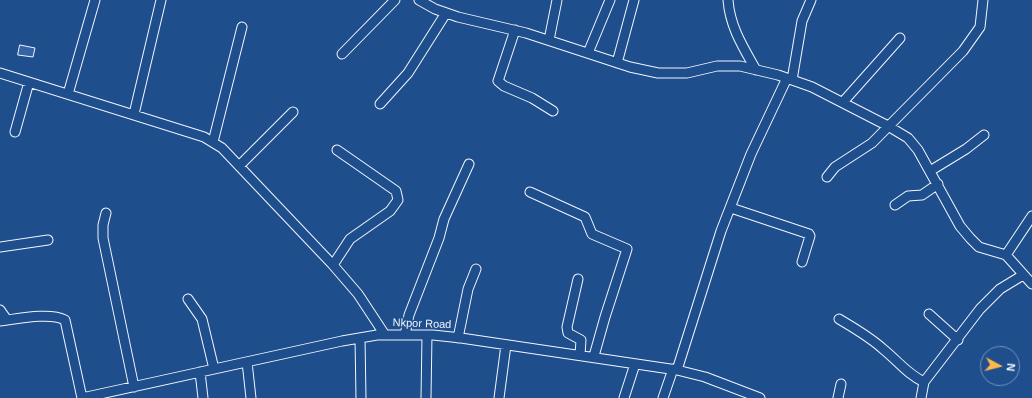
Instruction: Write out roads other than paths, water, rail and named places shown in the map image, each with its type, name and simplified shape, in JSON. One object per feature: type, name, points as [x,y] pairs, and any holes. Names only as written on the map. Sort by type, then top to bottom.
[{"type":"street","points":[[68,94],[95,0]]},
{"type":"street","points":[[134,114],[161,0]]},
{"type":"street","points":[[342,54],[395,0]]},
{"type":"street","points":[[419,0],[458,17],[515,30],[617,63],[658,73],[687,73],[717,66],[740,66],[790,79],[812,87],[843,102],[908,138],[918,150],[960,226],[970,238],[979,247],[1006,255],[1032,284]]},
{"type":"street","points":[[549,40],[557,0]]},
{"type":"street","points":[[588,54],[610,0]]},
{"type":"street","points":[[617,63],[634,0]]},
{"type":"street","points":[[728,0],[730,20],[739,41],[756,70]]},
{"type":"street","points":[[663,398],[675,370],[721,231],[751,154],[790,79],[802,21],[811,0]]},
{"type":"street","points":[[827,177],[835,167],[872,143],[963,51],[980,27],[983,0]]},
{"type":"street","points":[[380,104],[412,67],[446,13]]},
{"type":"street","points":[[213,142],[242,28]]},
{"type":"street","points":[[515,30],[498,81],[504,86],[532,98],[553,111]]},
{"type":"street","points":[[843,102],[900,38]]},
{"type":"street","points":[[0,73],[204,137],[222,148],[334,264],[358,294],[384,335]]},
{"type":"street","points":[[15,132],[30,82]]},
{"type":"street","points":[[239,166],[293,112]]},
{"type":"street","points":[[930,171],[966,149],[984,135]]},
{"type":"street","points":[[334,264],[350,239],[390,211],[398,200],[396,191],[337,150]]},
{"type":"street","points":[[405,335],[409,315],[440,238],[444,219],[469,164]]},
{"type":"street","points":[[895,205],[908,196],[922,195],[938,184]]},
{"type":"street","points":[[530,192],[585,217],[592,234],[627,249],[594,356]]},
{"type":"street","points":[[731,208],[809,234],[810,236],[802,262]]},
{"type":"street","points":[[106,213],[103,225],[103,238],[134,387]]},
{"type":"street","points":[[1006,255],[1032,216]]},
{"type":"street","points":[[0,247],[48,240]]},
{"type":"street","points":[[458,338],[468,289],[476,269]]},
{"type":"street","points":[[921,398],[924,382],[942,357],[958,340],[980,309],[1000,289],[1023,275]]},
{"type":"street","points":[[578,279],[567,327],[568,333],[581,340],[580,355]]},
{"type":"street","points":[[188,299],[202,318],[214,369]]},
{"type":"street","points":[[0,310],[3,320],[50,316],[59,317],[65,320],[82,398]]},
{"type":"street","points":[[929,314],[958,340]]},
{"type":"street","points":[[839,319],[884,349],[912,376],[924,382]]},
{"type":"street","name":"Nkpor Road","points":[[82,398],[105,396],[134,387],[360,338],[384,335],[428,335],[594,356],[675,370],[718,381],[760,398]]},
{"type":"street","points":[[426,398],[428,335]]},
{"type":"street","points":[[360,338],[361,398]]},
{"type":"street","points":[[499,398],[506,346]]},
{"type":"street","points":[[247,362],[251,398]]},
{"type":"street","points":[[624,398],[635,364]]},
{"type":"street","points":[[200,372],[203,398]]},
{"type":"street","points":[[838,398],[841,384]]}]
